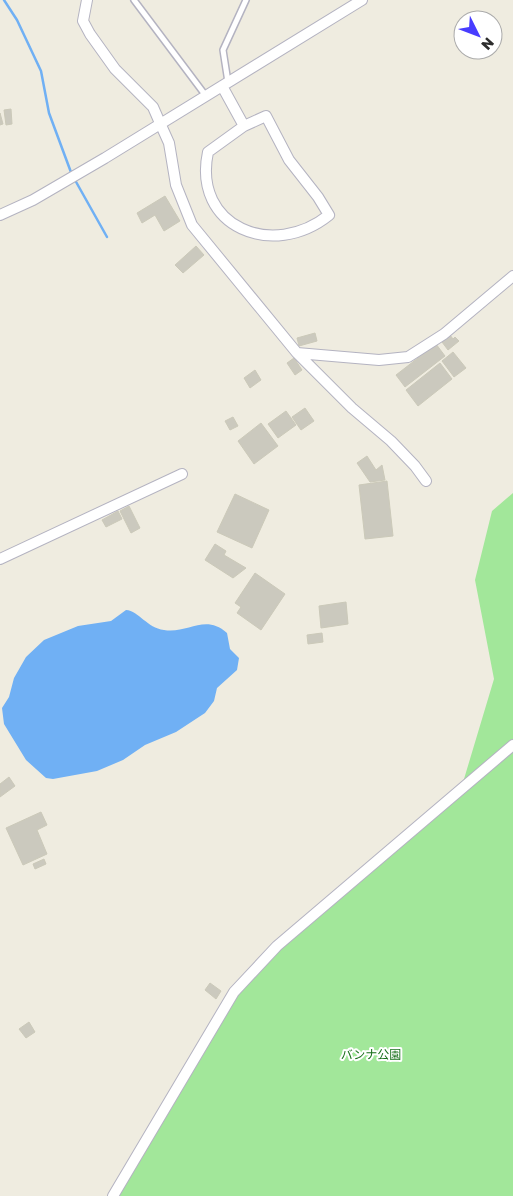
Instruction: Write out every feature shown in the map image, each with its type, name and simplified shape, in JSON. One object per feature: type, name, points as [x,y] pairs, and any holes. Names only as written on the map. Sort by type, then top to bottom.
[{"type":"street","points":[[87,0],[83,20],[90,34],[115,69],[153,107],[169,143],[176,185],[192,225],[297,353],[352,408],[391,441],[415,466],[426,481]]},
{"type":"street","points":[[0,215],[33,200],[362,0]]},
{"type":"street","points":[[225,84],[244,126]]},
{"type":"street","points":[[266,116],[289,160],[318,197],[329,215],[314,227],[296,234],[263,237],[239,229],[221,211],[207,192],[205,166],[208,152],[244,126],[266,116]]},
{"type":"street","points":[[297,353],[379,360],[408,357],[444,334],[513,276]]},
{"type":"street","points":[[0,559],[182,474]]},
{"type":"street","points":[[113,1196],[234,992],[277,946],[513,745]]},
{"type":"lane","points":[[134,0],[206,96]]},
{"type":"lane","points":[[225,84],[223,50],[246,0]]},
{"type":"green space","name":"バンナ公園","points":[[513,493],[513,1196],[113,1196],[234,992],[277,946],[461,789],[494,679],[475,580],[492,511]]},
{"type":"water","points":[[126,610],[135,613],[158,629],[173,630],[204,624],[219,627],[227,633],[230,649],[239,658],[237,670],[217,688],[214,701],[205,713],[176,732],[145,745],[123,760],[97,771],[53,779],[46,778],[26,760],[4,724],[2,708],[9,697],[14,678],[26,657],[44,640],[78,626],[111,621]]},
{"type":"building","points":[[11,109],[12,124],[6,125],[4,110]]},
{"type":"building","points":[[0,113],[3,124],[0,125]]},
{"type":"building","points":[[165,196],[180,221],[164,231],[155,215],[142,223],[137,213]]},
{"type":"building","points":[[196,246],[204,255],[183,273],[175,265]]},
{"type":"building","points":[[315,333],[317,341],[299,346],[297,338]]},
{"type":"building","points":[[450,335],[453,339],[455,337],[459,341],[448,350],[442,342]]},
{"type":"building","points":[[436,344],[445,356],[405,387],[396,375]]},
{"type":"building","points":[[453,352],[466,368],[454,377],[442,361]]},
{"type":"building","points":[[294,358],[302,370],[295,375],[287,363]]},
{"type":"building","points":[[440,363],[452,379],[418,406],[406,390]]},
{"type":"building","points":[[255,370],[261,380],[250,388],[244,378]]},
{"type":"building","points":[[305,408],[314,421],[301,430],[292,417]]},
{"type":"building","points":[[286,411],[296,425],[278,438],[268,424]]},
{"type":"building","points":[[233,417],[238,426],[230,430],[225,421]]},
{"type":"building","points":[[261,423],[278,446],[254,464],[238,441]]},
{"type":"building","points":[[367,456],[376,470],[382,465],[385,480],[370,482],[357,463]]},
{"type":"building","points":[[387,481],[393,536],[365,539],[359,485]]},
{"type":"building","points":[[235,494],[269,510],[252,548],[217,532]]},
{"type":"building","points":[[129,506],[140,528],[131,533],[120,511]]},
{"type":"building","points":[[118,511],[122,519],[106,527],[102,520]]},
{"type":"building","points":[[215,544],[226,551],[224,555],[246,568],[233,578],[205,560]]},
{"type":"building","points":[[255,573],[285,594],[261,630],[237,613],[241,607],[235,603]]},
{"type":"building","points":[[346,602],[348,624],[321,628],[319,606]]},
{"type":"building","points":[[322,633],[323,642],[308,644],[307,635]]},
{"type":"building","points":[[9,777],[15,786],[0,797],[0,784]]},
{"type":"building","points":[[41,812],[47,825],[37,830],[47,854],[23,865],[6,828]]},
{"type":"building","points":[[44,859],[46,864],[35,869],[33,864]]},
{"type":"building","points":[[210,983],[221,991],[216,999],[205,990]]},
{"type":"building","points":[[29,1022],[35,1032],[26,1038],[19,1029]]},
{"type":"waterway","points":[[4,0],[17,20],[41,71],[49,113],[72,175]]},
{"type":"waterway","points":[[75,180],[107,237]]}]
